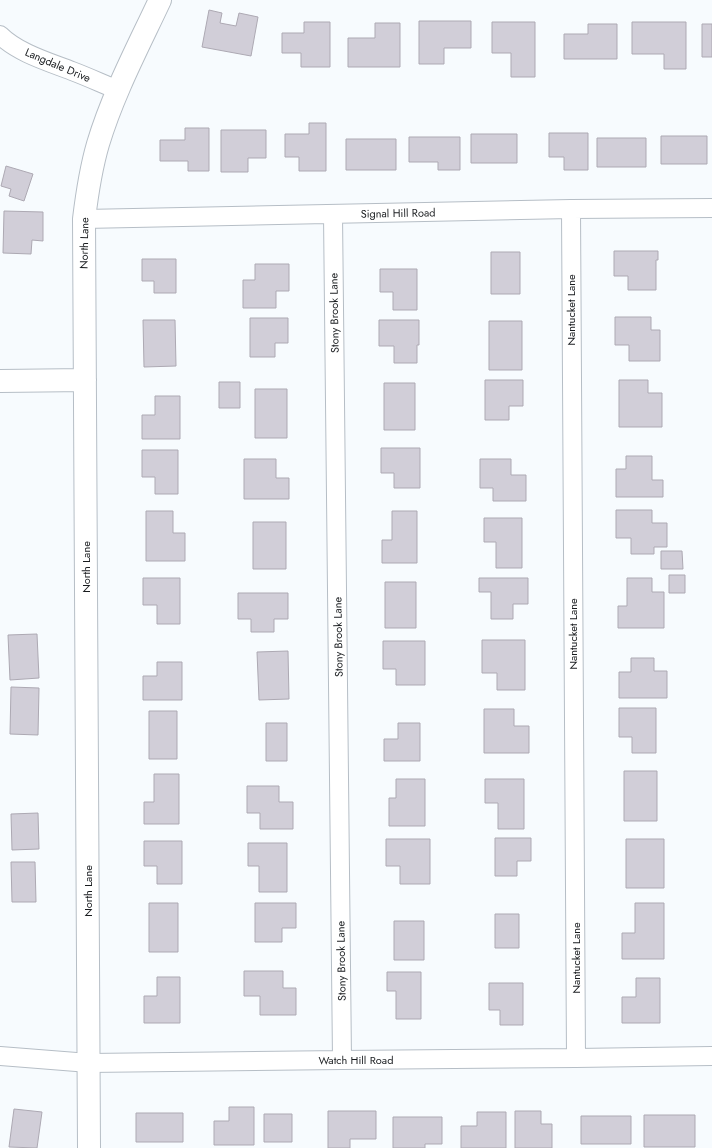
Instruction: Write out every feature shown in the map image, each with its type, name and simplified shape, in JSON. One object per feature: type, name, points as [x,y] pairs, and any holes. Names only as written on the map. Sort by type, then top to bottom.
[{"type":"street","name":"North Lane","points":[[89,1148],[84,219],[89,181],[98,144],[108,115],[160,0]]},
{"type":"street","name":"Langdale Drive","points":[[0,35],[29,54],[118,90]]},
{"type":"street","name":"Signal Hill Road","points":[[84,219],[570,209],[712,208]]},
{"type":"street","name":"Nantucket Lane","points":[[570,209],[576,1058]]},
{"type":"street","name":"Stony Brook Lane","points":[[333,214],[342,1060]]},
{"type":"street","points":[[0,381],[85,380]]},
{"type":"street","name":"Watch Hill Road","points":[[0,1056],[89,1063],[712,1056]]},
{"type":"building","points":[[209,10],[222,13],[220,23],[236,26],[239,13],[258,17],[251,56],[202,47]]},
{"type":"building","points":[[419,21],[471,21],[471,48],[444,48],[444,64],[419,64]]},
{"type":"building","points":[[304,22],[330,22],[330,67],[301,67],[301,53],[282,53],[282,33],[304,33]]},
{"type":"building","points":[[492,22],[535,22],[535,77],[511,77],[511,53],[492,53]]},
{"type":"building","points":[[632,22],[686,22],[686,69],[664,69],[664,54],[632,54]]},
{"type":"building","points":[[375,23],[400,23],[400,67],[348,67],[348,38],[375,38]]},
{"type":"building","points":[[588,24],[617,24],[617,59],[564,59],[564,34],[588,34]]},
{"type":"building","points":[[702,24],[712,24],[712,57],[702,57]]},
{"type":"building","points":[[309,123],[326,123],[326,171],[299,171],[299,157],[285,157],[285,134],[309,134]]},
{"type":"building","points":[[185,128],[209,128],[209,171],[188,171],[188,161],[160,161],[160,140],[185,140]]},
{"type":"building","points":[[221,130],[266,130],[266,158],[248,158],[248,172],[221,172]]},
{"type":"building","points":[[549,133],[588,133],[588,170],[564,170],[564,157],[549,157]]},
{"type":"building","points":[[471,134],[517,134],[517,163],[471,163]]},
{"type":"building","points":[[661,136],[707,136],[707,164],[661,164]]},
{"type":"building","points":[[409,137],[460,137],[460,170],[438,170],[438,162],[409,162]]},
{"type":"building","points":[[597,138],[646,138],[646,167],[597,167]]},
{"type":"building","points":[[346,139],[396,139],[396,170],[346,170]]},
{"type":"building","points":[[6,166],[33,174],[24,201],[9,196],[11,189],[1,186]]},
{"type":"building","points":[[4,211],[43,212],[43,241],[32,240],[31,254],[3,253]]},
{"type":"building","points":[[614,251],[658,251],[658,260],[656,260],[656,290],[628,290],[628,276],[614,276]]},
{"type":"building","points":[[491,252],[520,252],[520,294],[491,294]]},
{"type":"building","points":[[142,259],[176,259],[176,293],[154,293],[154,281],[142,281]]},
{"type":"building","points":[[255,264],[289,264],[289,291],[276,291],[276,308],[243,308],[243,280],[255,280]]},
{"type":"building","points":[[380,269],[417,269],[417,310],[393,310],[393,292],[380,292]]},
{"type":"building","points":[[615,317],[651,317],[651,330],[660,330],[660,361],[629,361],[629,345],[615,345]]},
{"type":"building","points":[[250,318],[288,318],[288,343],[275,343],[275,357],[250,357]]},
{"type":"building","points":[[143,320],[175,320],[176,366],[144,367]]},
{"type":"building","points":[[379,320],[419,320],[417,363],[394,363],[394,346],[379,346]]},
{"type":"building","points":[[489,321],[522,321],[522,370],[489,370]]},
{"type":"building","points":[[485,380],[523,380],[523,406],[509,406],[509,420],[485,420]]},
{"type":"building","points":[[619,380],[648,380],[648,393],[662,393],[662,427],[619,427]]},
{"type":"building","points":[[219,382],[240,382],[240,408],[219,408]]},
{"type":"building","points":[[384,383],[415,383],[415,430],[384,430]]},
{"type":"building","points":[[255,389],[287,389],[287,438],[255,438]]},
{"type":"building","points":[[155,396],[180,396],[180,439],[142,439],[142,415],[155,415]]},
{"type":"building","points":[[381,448],[420,448],[420,488],[394,488],[394,473],[381,473]]},
{"type":"building","points":[[142,450],[178,450],[178,494],[155,494],[155,477],[142,477]]},
{"type":"building","points":[[626,456],[652,456],[652,480],[663,480],[663,497],[616,497],[616,469],[626,469]]},
{"type":"building","points":[[244,459],[276,459],[276,478],[289,478],[289,499],[244,499]]},
{"type":"building","points":[[480,459],[511,459],[511,475],[526,475],[526,501],[493,501],[493,488],[480,488]]},
{"type":"building","points":[[616,510],[652,510],[652,523],[667,523],[667,547],[654,547],[654,554],[631,554],[631,538],[616,538]]},
{"type":"building","points":[[146,511],[173,511],[173,533],[185,533],[185,561],[146,561]]},
{"type":"building","points":[[392,511],[417,511],[417,563],[382,563],[382,540],[392,540]]},
{"type":"building","points":[[484,518],[522,518],[522,568],[496,568],[496,542],[484,542]]},
{"type":"building","points":[[253,522],[286,522],[286,569],[253,569]]},
{"type":"building","points":[[661,551],[682,551],[683,569],[661,569]]},
{"type":"building","points":[[669,575],[685,575],[685,593],[669,593]]},
{"type":"building","points":[[143,578],[180,578],[180,624],[157,624],[157,605],[143,605]]},
{"type":"building","points":[[479,578],[528,578],[528,604],[513,604],[513,619],[491,619],[491,592],[479,592]]},
{"type":"building","points":[[627,578],[652,578],[652,592],[664,592],[664,628],[618,628],[618,606],[627,606]]},
{"type":"building","points":[[385,582],[416,582],[416,628],[385,628]]},
{"type":"building","points":[[238,593],[288,593],[288,619],[274,619],[274,632],[251,632],[251,619],[238,619]]},
{"type":"building","points":[[37,634],[39,678],[10,680],[8,635]]},
{"type":"building","points":[[482,640],[525,640],[525,690],[497,690],[497,673],[482,673]]},
{"type":"building","points":[[383,641],[425,641],[425,685],[396,685],[396,669],[383,669]]},
{"type":"building","points":[[288,651],[289,699],[259,700],[257,652]]},
{"type":"building","points":[[631,658],[654,658],[654,671],[667,671],[667,698],[619,698],[619,672],[631,672]]},
{"type":"building","points":[[157,662],[182,662],[182,700],[143,700],[143,676],[157,676]]},
{"type":"building","points":[[11,687],[39,688],[38,735],[10,734]]},
{"type":"building","points":[[619,708],[656,708],[656,753],[632,753],[632,737],[619,737]]},
{"type":"building","points":[[484,709],[514,709],[514,726],[529,726],[529,753],[484,753]]},
{"type":"building","points":[[149,711],[177,711],[177,759],[149,759]]},
{"type":"building","points":[[266,723],[287,723],[287,761],[266,761]]},
{"type":"building","points":[[398,723],[420,723],[420,761],[384,761],[384,739],[398,739]]},
{"type":"building","points":[[624,771],[657,771],[657,821],[624,821]]},
{"type":"building","points":[[154,774],[179,774],[179,824],[144,824],[144,802],[154,802]]},
{"type":"building","points":[[396,779],[425,779],[425,826],[389,826],[389,798],[396,798]]},
{"type":"building","points":[[485,779],[524,779],[524,829],[498,829],[498,803],[485,803]]},
{"type":"building","points":[[247,786],[279,786],[279,802],[293,802],[293,829],[260,829],[260,813],[247,813]]},
{"type":"building","points":[[38,813],[39,849],[12,850],[11,814]]},
{"type":"building","points":[[495,838],[531,838],[531,861],[517,861],[517,876],[495,876]]},
{"type":"building","points":[[386,839],[430,839],[430,884],[400,884],[400,866],[386,866]]},
{"type":"building","points":[[626,839],[664,839],[664,888],[626,888]]},
{"type":"building","points":[[144,841],[182,841],[182,884],[157,884],[157,866],[144,866]]},
{"type":"building","points":[[248,843],[287,843],[287,892],[259,892],[259,866],[248,866]]},
{"type":"building","points":[[11,862],[35,862],[36,902],[12,902]]},
{"type":"building","points":[[149,903],[178,903],[178,952],[149,952]]},
{"type":"building","points":[[255,903],[296,903],[296,928],[282,928],[282,942],[255,942]]},
{"type":"building","points":[[635,903],[664,903],[664,959],[622,959],[622,933],[635,933]]},
{"type":"building","points":[[495,914],[519,914],[519,948],[495,948]]},
{"type":"building","points":[[394,921],[424,921],[424,960],[394,960]]},
{"type":"building","points":[[244,971],[283,971],[283,988],[296,988],[296,1015],[260,1015],[260,996],[244,996]]},
{"type":"building","points":[[387,972],[421,972],[421,1019],[396,1019],[396,991],[387,991]]},
{"type":"building","points":[[157,977],[180,977],[180,1023],[144,1023],[144,996],[157,996]]},
{"type":"building","points":[[636,978],[660,978],[660,1023],[622,1023],[622,997],[636,997]]},
{"type":"building","points":[[489,983],[523,983],[523,1025],[500,1025],[500,1010],[489,1010]]},
{"type":"building","points":[[229,1107],[254,1107],[254,1145],[214,1145],[214,1121],[229,1121]]},
{"type":"building","points":[[14,1109],[42,1112],[37,1148],[9,1147]]},
{"type":"building","points":[[328,1111],[376,1111],[376,1139],[350,1139],[350,1148],[328,1148]]},
{"type":"building","points":[[515,1111],[541,1111],[541,1124],[552,1124],[552,1148],[515,1148]]},
{"type":"building","points":[[477,1112],[506,1112],[506,1148],[461,1148],[461,1126],[477,1126]]},
{"type":"building","points":[[136,1113],[183,1113],[183,1142],[136,1142]]},
{"type":"building","points":[[264,1114],[292,1114],[292,1142],[264,1142]]},
{"type":"building","points":[[644,1115],[695,1115],[695,1147],[644,1147]]},
{"type":"building","points":[[581,1116],[631,1116],[631,1144],[581,1144]]},
{"type":"building","points":[[393,1117],[442,1117],[442,1144],[425,1144],[425,1148],[393,1148]]}]
